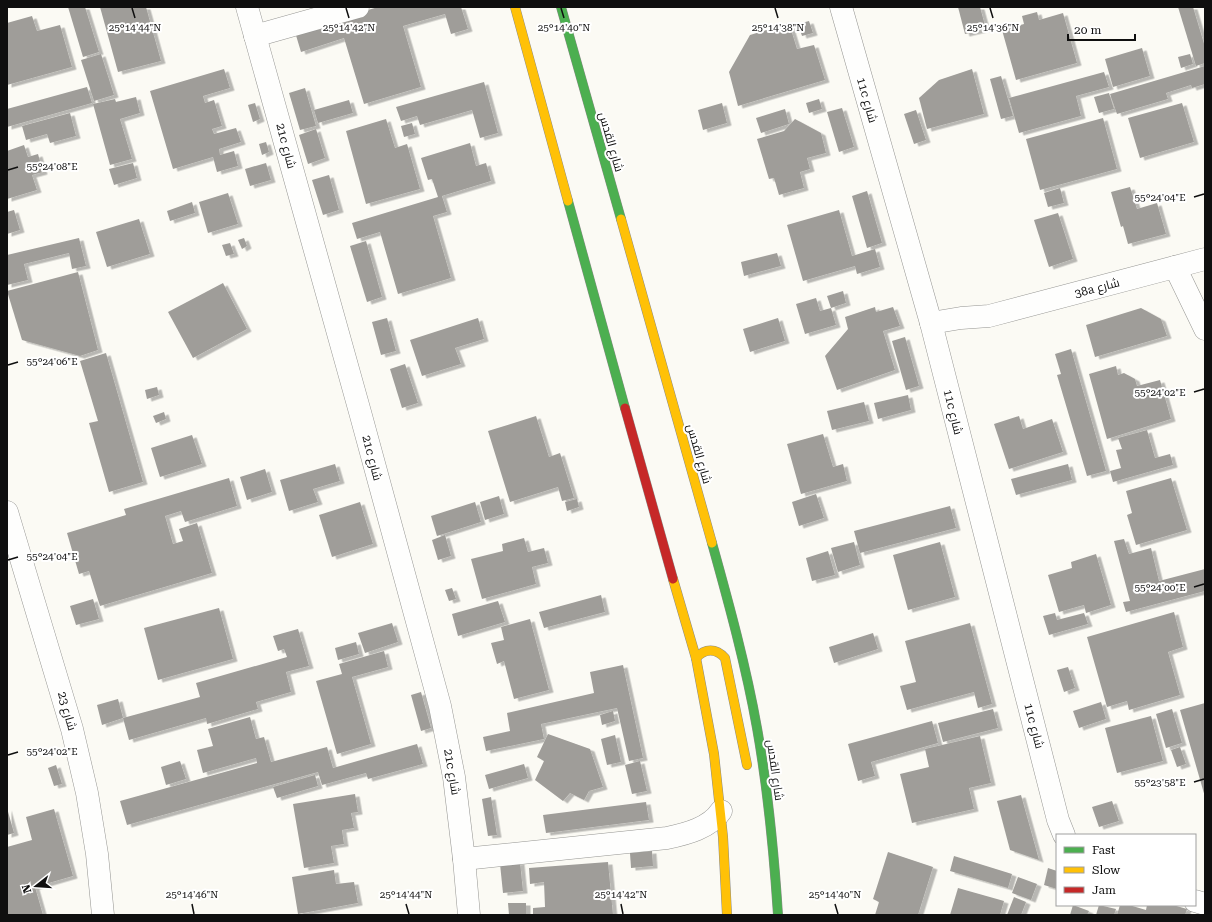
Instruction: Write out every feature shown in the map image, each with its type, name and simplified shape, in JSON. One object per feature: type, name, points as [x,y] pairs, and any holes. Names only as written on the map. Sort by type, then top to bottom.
[{"type":"main road","points":[[515,7],[616,376],[696,658],[706,705],[721,811],[727,915]]},
{"type":"main road","name":"شارع القدس","points":[[561,7],[740,651],[757,728],[768,804],[778,915]]},
{"type":"main road","points":[[696,658],[699,654],[710,650],[716,650],[722,653],[725,658],[741,728],[749,774]]},
{"type":"main road","points":[[764,852],[776,885]]},
{"type":"street","name":"21c شارع","points":[[247,7],[440,706],[454,777],[469,915]]},
{"type":"street","points":[[255,36],[358,7]]},
{"type":"street","name":"11c شارع","points":[[841,7],[933,332],[1061,827]]},
{"type":"street","name":"38a شارع","points":[[933,332],[961,318],[989,316],[1205,259]]},
{"type":"street","points":[[1175,267],[1205,329]]},
{"type":"street","name":"شارع 23","points":[[7,514],[72,729],[87,793],[97,854],[103,915]]},
{"type":"street","points":[[464,859],[666,838],[693,831],[716,818],[721,811]]},
{"type":"building","points":[[68,7],[85,7],[99,52],[83,57]]},
{"type":"building","points":[[100,7],[146,7],[161,61],[118,72]]},
{"type":"building","points":[[378,7],[461,7],[468,29],[451,34],[445,14],[403,26],[421,87],[364,104],[344,38],[301,52],[295,32]]},
{"type":"building","points":[[958,7],[980,7],[986,29],[965,34]]},
{"type":"building","points":[[1178,7],[1193,7],[1205,47],[1205,63],[1196,66]]},
{"type":"building","points":[[1037,12],[1039,20],[1063,13],[1077,63],[1016,80],[1002,30],[1024,24],[1022,16]]},
{"type":"building","points":[[32,16],[37,31],[60,25],[72,67],[7,85],[7,23]]},
{"type":"building","points":[[809,21],[813,33],[802,36],[798,24]]},
{"type":"building","points":[[789,23],[797,49],[814,45],[825,80],[738,106],[729,72],[750,35]]},
{"type":"building","points":[[1142,48],[1150,76],[1113,87],[1105,59]]},
{"type":"building","points":[[101,54],[114,95],[94,101],[81,60]]},
{"type":"building","points":[[1190,54],[1193,64],[1181,68],[1178,57]]},
{"type":"building","points":[[1205,66],[1205,84],[1192,88],[1191,85],[1166,93],[1168,99],[1117,114],[1110,94]]},
{"type":"building","points":[[224,69],[230,88],[203,96],[205,103],[214,100],[222,126],[212,129],[214,134],[236,128],[241,142],[219,149],[220,155],[234,151],[238,166],[217,172],[213,157],[173,169],[150,91]]},
{"type":"building","points":[[972,69],[984,114],[927,129],[919,98],[939,80]]},
{"type":"building","points":[[1104,72],[1109,87],[1076,96],[1081,116],[1019,133],[1009,98]]},
{"type":"building","points":[[1001,76],[1013,116],[1001,119],[990,79]]},
{"type":"building","points":[[484,82],[498,133],[480,138],[472,110],[420,125],[417,116],[401,121],[396,107]]},
{"type":"building","points":[[87,87],[92,103],[7,127],[7,109]]},
{"type":"building","points":[[305,88],[316,126],[300,130],[289,93]]},
{"type":"building","points":[[1109,93],[1114,109],[1099,113],[1094,97]]},
{"type":"building","points":[[136,97],[140,113],[120,119],[132,159],[110,165],[93,104],[115,99],[116,102]]},
{"type":"building","points":[[819,99],[822,109],[809,113],[806,103]]},
{"type":"building","points":[[349,100],[353,113],[318,123],[314,110]]},
{"type":"building","points":[[255,103],[260,119],[253,122],[248,105]]},
{"type":"building","points":[[722,103],[727,123],[703,130],[698,110]]},
{"type":"building","points":[[1182,103],[1194,142],[1140,158],[1128,118]]},
{"type":"building","points":[[842,108],[854,147],[839,152],[827,112]]},
{"type":"building","points":[[785,109],[789,124],[761,133],[756,118]]},
{"type":"building","points":[[916,110],[926,140],[914,144],[904,114]]},
{"type":"building","points":[[70,113],[76,136],[50,143],[47,134],[26,140],[22,126]]},
{"type":"building","points":[[1103,118],[1117,169],[1040,190],[1026,139]]},
{"type":"building","points":[[386,119],[395,148],[407,144],[420,189],[366,204],[346,131]]},
{"type":"building","points":[[795,119],[821,133],[826,153],[807,158],[810,169],[800,172],[804,188],[779,195],[774,178],[769,179],[757,139],[784,131]]},
{"type":"building","points":[[412,123],[415,134],[404,137],[401,126]]},
{"type":"building","points":[[316,129],[325,158],[308,164],[299,135]]},
{"type":"building","points":[[266,142],[269,152],[262,155],[259,144]]},
{"type":"building","points":[[470,143],[476,166],[486,163],[491,181],[442,196],[447,212],[433,216],[451,278],[398,294],[380,232],[357,239],[352,223],[438,197],[432,179],[428,180],[421,158]]},
{"type":"building","points":[[24,145],[28,157],[38,154],[43,172],[32,175],[37,190],[7,199],[7,151]]},
{"type":"building","points":[[133,163],[137,178],[114,185],[109,169]]},
{"type":"building","points":[[266,163],[271,180],[250,186],[245,169]]},
{"type":"building","points":[[329,175],[339,210],[323,215],[312,180]]},
{"type":"building","points":[[1130,187],[1137,209],[1157,203],[1166,234],[1128,244],[1123,226],[1121,227],[1111,192]]},
{"type":"building","points":[[1060,188],[1064,203],[1048,207],[1044,193]]},
{"type":"building","points":[[867,191],[882,243],[867,248],[852,196]]},
{"type":"building","points":[[228,193],[238,224],[208,233],[199,202]]},
{"type":"building","points":[[192,202],[195,213],[170,221],[167,211]]},
{"type":"building","points":[[14,210],[20,230],[7,234],[7,212]]},
{"type":"building","points":[[839,210],[852,256],[875,249],[880,267],[857,274],[855,266],[803,281],[787,225]]},
{"type":"building","points":[[1058,213],[1073,259],[1049,267],[1034,220]]},
{"type":"building","points":[[139,219],[150,254],[107,267],[96,232]]},
{"type":"building","points":[[79,238],[86,266],[72,269],[69,253],[24,264],[28,280],[7,285],[7,255]]},
{"type":"building","points":[[244,238],[247,246],[242,249],[238,240]]},
{"type":"building","points":[[366,241],[382,297],[367,302],[350,246]]},
{"type":"building","points":[[230,243],[234,254],[226,256],[222,245]]},
{"type":"building","points":[[777,253],[781,266],[744,276],[741,262]]},
{"type":"building","points":[[78,272],[98,350],[80,356],[22,340],[7,291]]},
{"type":"building","points":[[223,283],[247,329],[193,358],[168,312]]},
{"type":"building","points":[[843,291],[846,303],[831,308],[827,296]]},
{"type":"building","points":[[816,298],[820,311],[831,308],[836,325],[805,334],[796,304]]},
{"type":"building","points":[[875,307],[876,312],[893,307],[900,326],[883,331],[895,370],[837,390],[825,356],[848,329],[845,317]]},
{"type":"building","points":[[1141,308],[1161,319],[1167,336],[1095,357],[1086,325]]},
{"type":"building","points":[[387,318],[396,351],[381,355],[372,322]]},
{"type":"building","points":[[478,318],[484,339],[455,348],[461,364],[422,376],[410,340]]},
{"type":"building","points":[[778,318],[785,341],[750,352],[743,329]]},
{"type":"building","points":[[905,337],[919,386],[906,390],[892,341]]},
{"type":"building","points":[[1071,349],[1106,471],[1087,476],[1057,375],[1061,374],[1055,354]]},
{"type":"building","points":[[106,353],[143,482],[109,492],[89,423],[98,421],[80,361]]},
{"type":"building","points":[[405,364],[418,403],[402,408],[390,369]]},
{"type":"building","points":[[1116,366],[1118,375],[1124,373],[1135,379],[1137,386],[1160,380],[1171,419],[1107,439],[1089,374]]},
{"type":"building","points":[[157,387],[159,395],[147,399],[145,390]]},
{"type":"building","points":[[908,395],[911,410],[878,419],[874,403]]},
{"type":"building","points":[[864,402],[869,421],[832,430],[827,411]]},
{"type":"building","points":[[164,412],[166,419],[156,423],[153,416]]},
{"type":"building","points":[[536,416],[549,457],[560,453],[574,498],[562,501],[558,487],[510,502],[488,431]]},
{"type":"building","points":[[1019,416],[1023,429],[1052,419],[1063,452],[1009,469],[994,424]]},
{"type":"building","points":[[1147,430],[1155,458],[1170,454],[1173,465],[1113,482],[1110,471],[1121,468],[1116,450],[1122,449],[1118,438]]},
{"type":"building","points":[[823,434],[833,467],[843,464],[847,481],[801,494],[787,444]]},
{"type":"building","points":[[192,435],[202,464],[160,477],[151,448]]},
{"type":"building","points":[[335,464],[340,481],[313,489],[318,502],[289,511],[280,480]]},
{"type":"building","points":[[1068,464],[1072,480],[1016,495],[1011,479]]},
{"type":"building","points":[[265,469],[272,492],[247,500],[240,477]]},
{"type":"building","points":[[229,478],[237,506],[185,522],[181,511],[165,516],[173,544],[183,541],[179,529],[197,523],[212,573],[100,606],[89,571],[79,574],[67,533],[126,515],[124,509]]},
{"type":"building","points":[[1171,478],[1187,530],[1136,545],[1127,515],[1132,513],[1126,491]]},
{"type":"building","points":[[816,494],[824,518],[799,526],[792,502]]},
{"type":"building","points":[[499,496],[504,514],[485,520],[480,502]]},
{"type":"building","points":[[577,499],[579,507],[567,511],[565,502]]},
{"type":"building","points":[[360,502],[373,544],[332,557],[319,515]]},
{"type":"building","points":[[475,502],[481,522],[437,536],[431,516]]},
{"type":"building","points":[[950,506],[956,528],[860,553],[854,531]]},
{"type":"building","points":[[445,535],[451,556],[438,560],[432,540]]},
{"type":"building","points":[[524,538],[528,552],[544,548],[548,563],[532,567],[536,584],[482,599],[471,559],[503,551],[502,544]]},
{"type":"building","points":[[1124,539],[1129,554],[1151,548],[1159,581],[1205,569],[1205,591],[1126,612],[1123,602],[1130,601],[1114,541]]},
{"type":"building","points":[[854,542],[860,565],[838,572],[831,548]]},
{"type":"building","points":[[940,542],[955,597],[908,610],[893,555]]},
{"type":"building","points":[[828,551],[835,575],[812,581],[806,558]]},
{"type":"building","points":[[1096,554],[1111,605],[1086,613],[1084,605],[1059,612],[1048,575],[1072,568],[1071,562]]},
{"type":"building","points":[[452,588],[456,599],[449,601],[445,590]]},
{"type":"building","points":[[601,595],[605,612],[544,628],[539,612]]},
{"type":"building","points":[[93,599],[99,619],[76,625],[70,606]]},
{"type":"building","points":[[498,601],[505,622],[458,636],[452,614]]},
{"type":"building","points":[[219,608],[233,659],[158,680],[144,628]]},
{"type":"building","points":[[1174,612],[1183,647],[1168,652],[1180,695],[1129,710],[1127,701],[1107,707],[1087,637]]},
{"type":"building","points":[[1055,613],[1057,620],[1084,613],[1088,624],[1049,635],[1043,616]]},
{"type":"building","points":[[530,619],[549,690],[514,699],[504,661],[497,664],[491,643],[504,640],[501,627]]},
{"type":"building","points":[[392,623],[398,642],[365,653],[358,633]]},
{"type":"building","points":[[970,623],[992,704],[978,708],[974,692],[907,710],[900,686],[916,682],[905,641]]},
{"type":"building","points":[[298,629],[309,666],[286,672],[291,692],[256,702],[258,709],[207,724],[206,718],[129,740],[123,718],[200,697],[196,683],[287,657],[284,649],[278,651],[273,636]]},
{"type":"building","points":[[873,633],[878,649],[834,663],[829,647]]},
{"type":"building","points":[[356,642],[359,654],[338,660],[335,648]]},
{"type":"building","points":[[384,651],[388,667],[352,677],[371,744],[337,754],[316,681],[342,674],[339,664]]},
{"type":"building","points":[[623,665],[643,758],[629,761],[617,708],[541,724],[544,739],[486,751],[483,737],[510,731],[507,713],[594,693],[590,672]]},
{"type":"building","points":[[1068,667],[1075,688],[1064,692],[1057,670]]},
{"type":"building","points":[[421,692],[431,728],[421,731],[411,695]]},
{"type":"building","points":[[118,699],[123,718],[102,725],[97,705]]},
{"type":"building","points":[[1101,702],[1106,719],[1079,728],[1073,711]]},
{"type":"building","points":[[1205,703],[1205,797],[1180,710]]},
{"type":"building","points":[[993,709],[998,728],[943,742],[938,723]]},
{"type":"building","points":[[1172,709],[1182,743],[1166,748],[1156,714]]},
{"type":"building","points":[[613,711],[615,721],[602,725],[600,715]]},
{"type":"building","points":[[1151,716],[1163,761],[1117,773],[1105,728]]},
{"type":"building","points":[[250,717],[256,739],[264,737],[271,762],[327,747],[333,768],[417,744],[423,764],[368,779],[366,773],[322,785],[318,772],[127,825],[120,801],[257,763],[256,758],[203,773],[197,750],[213,746],[208,729]]},
{"type":"building","points":[[932,721],[938,743],[871,762],[875,776],[858,781],[848,744]]},
{"type":"building","points":[[548,734],[590,749],[603,787],[589,791],[584,800],[570,793],[563,801],[535,780],[544,761],[537,757]]},
{"type":"building","points":[[615,735],[621,762],[607,765],[601,739]]},
{"type":"building","points":[[980,736],[991,783],[969,788],[974,809],[912,823],[900,774],[929,767],[925,749]]},
{"type":"building","points":[[1180,747],[1186,764],[1177,767],[1171,750]]},
{"type":"building","points":[[180,761],[186,779],[166,785],[161,767]]},
{"type":"building","points":[[640,761],[647,791],[632,794],[625,765]]},
{"type":"building","points":[[524,764],[528,778],[489,789],[485,775]]},
{"type":"building","points":[[56,765],[62,784],[54,786],[48,768]]},
{"type":"building","points":[[315,775],[318,786],[277,798],[273,787]]},
{"type":"building","points":[[355,794],[358,812],[351,813],[354,828],[342,830],[344,844],[331,846],[334,863],[304,868],[293,804]]},
{"type":"building","points":[[1021,795],[1039,860],[1010,850],[997,801]]},
{"type":"building","points":[[491,797],[497,835],[488,836],[482,799]]},
{"type":"building","points":[[1112,801],[1119,821],[1099,827],[1092,807]]},
{"type":"building","points":[[646,802],[649,820],[546,833],[543,815]]},
{"type":"building","points":[[7,808],[14,833],[7,835]]},
{"type":"building","points":[[54,809],[73,876],[35,887],[43,915],[7,915],[7,847],[32,840],[26,817]]},
{"type":"building","points":[[652,851],[653,866],[631,868],[630,853]]},
{"type":"building","points":[[888,852],[933,867],[918,915],[875,915],[879,902],[873,899]]},
{"type":"building","points":[[954,856],[1012,874],[1008,888],[950,871]]},
{"type":"building","points":[[520,862],[523,891],[503,893],[500,864]]},
{"type":"building","points":[[608,862],[613,915],[533,915],[533,908],[545,907],[544,882],[530,884],[529,868]]},
{"type":"building","points":[[1048,868],[1056,871],[1056,889],[1044,885]]},
{"type":"building","points":[[334,870],[336,884],[354,882],[358,903],[298,914],[292,877]]},
{"type":"building","points":[[1018,877],[1037,884],[1031,900],[1012,893]]},
{"type":"building","points":[[958,888],[1004,901],[1000,915],[950,915]]},
{"type":"building","points":[[1014,897],[1026,902],[1021,915],[1007,915]]},
{"type":"building","points":[[508,903],[526,903],[526,915],[509,915]]},
{"type":"building","points":[[1073,906],[1089,911],[1087,915],[1070,915]]},
{"type":"building","points":[[1099,906],[1116,909],[1114,915],[1096,915]]},
{"type":"building","points":[[1120,906],[1132,906],[1146,910],[1147,906],[1176,906],[1187,909],[1185,915],[1117,915]]},
{"type":"traffic: fast","points":[[561,7],[621,219]]},
{"type":"traffic: fast","points":[[568,201],[625,408]]},
{"type":"traffic: fast","points":[[712,543],[731,612],[753,705],[770,822],[778,915]]},
{"type":"traffic: slow","points":[[515,7],[568,201]]},
{"type":"traffic: slow","points":[[621,219],[712,543]]},
{"type":"traffic: slow","points":[[673,579],[696,658],[714,754],[723,837],[727,915]]},
{"type":"traffic: slow","points":[[696,658],[703,652],[710,650],[718,652],[725,658],[747,765]]},
{"type":"traffic: jam","points":[[625,408],[673,579]]}]
